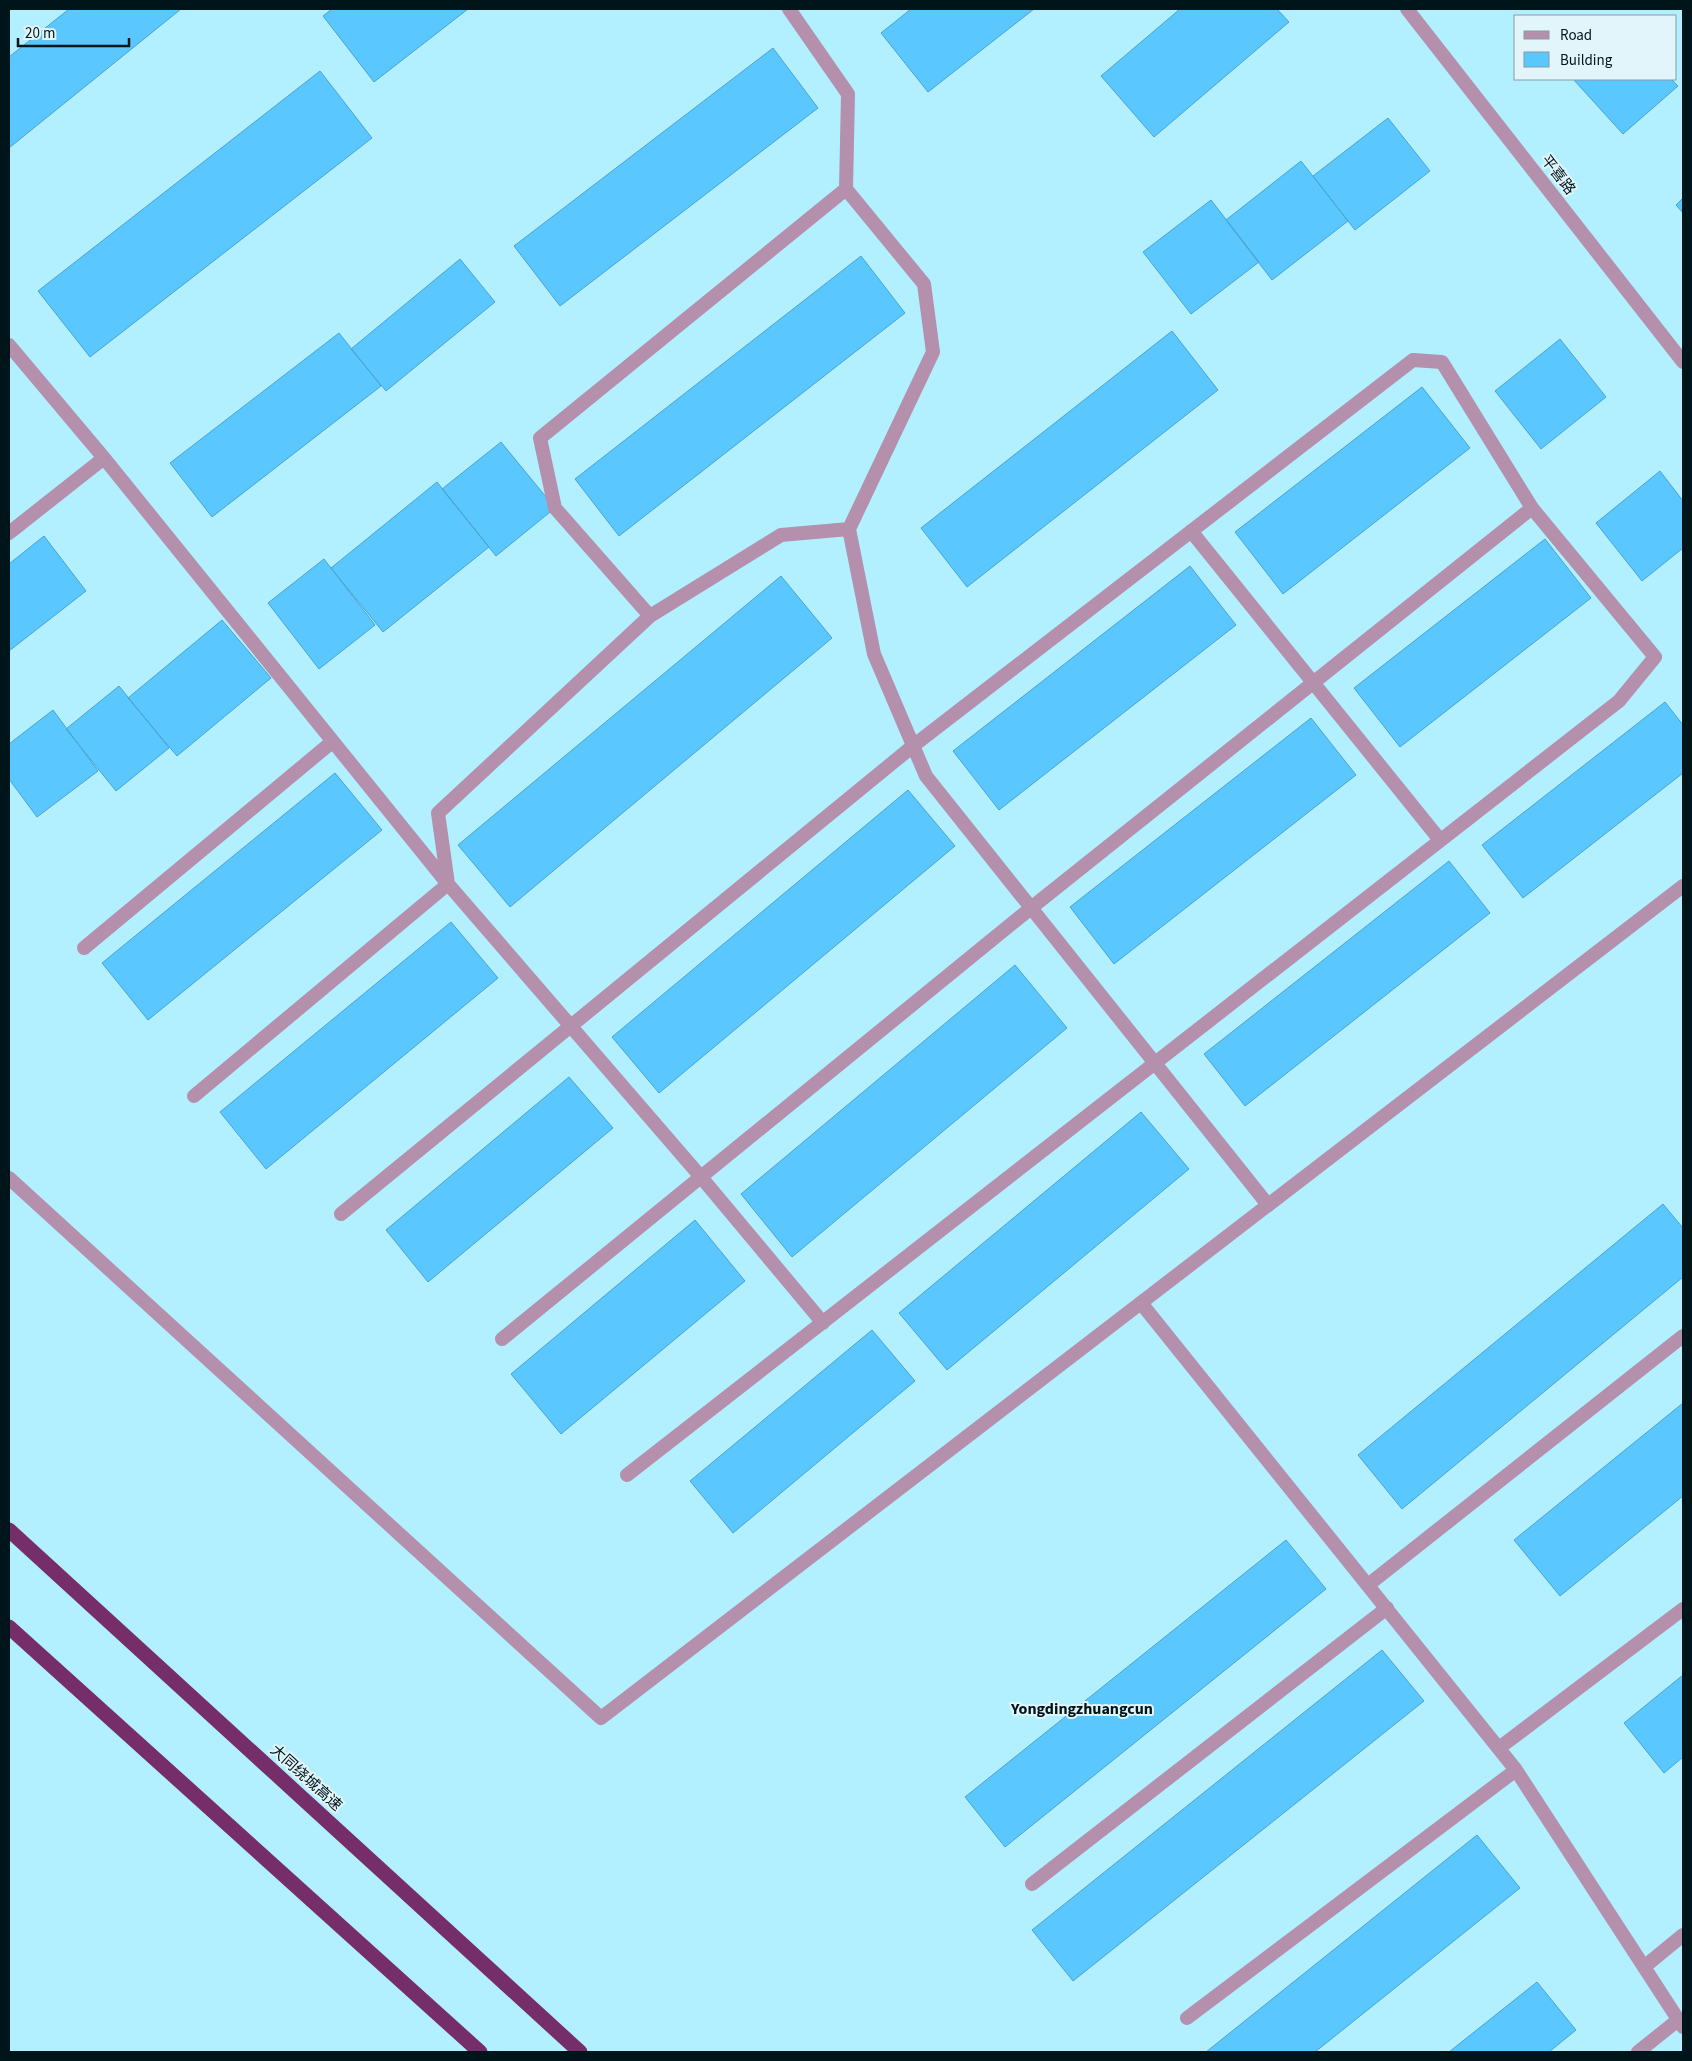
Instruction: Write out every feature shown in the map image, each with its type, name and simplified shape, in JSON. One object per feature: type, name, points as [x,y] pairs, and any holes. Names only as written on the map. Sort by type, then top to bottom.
[{"type":"highway","name":"大同绕城高速","points":[[9,1530],[580,2052]]},
{"type":"highway","points":[[9,1627],[480,2052]]},
{"type":"street","points":[[790,9],[848,94],[846,188],[924,284],[933,352],[849,529],[874,654],[926,776],[1268,1205]]},
{"type":"street","name":"平喜路","points":[[1407,9],[1683,362]]},
{"type":"street","points":[[650,616],[555,508],[540,438],[846,188]]},
{"type":"street","points":[[9,345],[104,458],[448,884],[701,1177],[823,1323]]},
{"type":"street","points":[[341,1214],[913,746],[1413,360],[1442,362],[1532,508],[1654,657],[1619,701],[627,1475]]},
{"type":"street","points":[[9,532],[104,458]]},
{"type":"street","points":[[502,1339],[1031,908],[1532,508]]},
{"type":"street","points":[[448,884],[438,814],[650,616],[781,535],[849,529]]},
{"type":"street","points":[[1191,531],[1440,840]]},
{"type":"street","points":[[84,948],[332,742]]},
{"type":"street","points":[[194,1096],[448,884]]},
{"type":"street","points":[[9,1178],[601,1718],[1683,886]]},
{"type":"street","points":[[1141,1302],[1516,1770],[1681,2024],[1638,2052]]},
{"type":"street","points":[[1368,1585],[1683,1336]]},
{"type":"street","points":[[1032,1884],[1386,1608]]},
{"type":"street","points":[[1499,1748],[1683,1609]]},
{"type":"street","points":[[1187,2018],[1516,1770]]},
{"type":"street","points":[[1644,1967],[1683,1935]]},
{"type":"building","points":[[69,9],[181,9],[9,148],[9,57]]},
{"type":"building","points":[[332,9],[468,9],[374,82],[323,16]]},
{"type":"building","points":[[911,9],[1034,9],[928,92],[881,33]]},
{"type":"building","points":[[1180,9],[1277,9],[1289,22],[1154,137],[1101,76]]},
{"type":"building","points":[[773,48],[818,108],[560,306],[514,246]]},
{"type":"building","points":[[320,71],[372,138],[90,357],[38,291]]},
{"type":"building","points":[[1574,80],[1672,80],[1678,86],[1623,134]]},
{"type":"building","points":[[1388,118],[1430,171],[1355,230],[1313,176]]},
{"type":"building","points":[[1301,161],[1348,221],[1272,280],[1226,220]]},
{"type":"building","points":[[1683,198],[1683,213],[1676,205]]},
{"type":"building","points":[[1211,200],[1259,262],[1191,314],[1143,252]]},
{"type":"building","points":[[861,256],[905,313],[619,536],[575,479]]},
{"type":"building","points":[[460,259],[495,302],[386,391],[351,349]]},
{"type":"building","points":[[1172,331],[1218,390],[967,587],[921,528]]},
{"type":"building","points":[[339,333],[381,386],[212,517],[170,463]]},
{"type":"building","points":[[1560,339],[1606,397],[1541,449],[1495,391]]},
{"type":"building","points":[[1422,387],[1470,448],[1283,594],[1235,532]]},
{"type":"building","points":[[501,442],[555,508],[496,556],[442,489]]},
{"type":"building","points":[[1660,471],[1683,501],[1683,548],[1642,581],[1596,523]]},
{"type":"building","points":[[437,482],[489,547],[383,632],[331,568]]},
{"type":"building","points":[[44,536],[86,591],[9,651],[9,564]]},
{"type":"building","points":[[1545,539],[1591,598],[1400,747],[1354,688]]},
{"type":"building","points":[[324,559],[375,625],[319,669],[268,603]]},
{"type":"building","points":[[1190,566],[1236,625],[999,810],[953,751]]},
{"type":"building","points":[[781,576],[832,638],[510,907],[458,845]]},
{"type":"building","points":[[222,620],[271,678],[177,756],[128,698]]},
{"type":"building","points":[[119,686],[169,748],[116,791],[66,729]]},
{"type":"building","points":[[1665,702],[1683,725],[1683,773],[1523,898],[1482,845]]},
{"type":"building","points":[[53,710],[98,771],[37,817],[9,779],[9,744]]},
{"type":"building","points":[[1311,718],[1356,775],[1114,964],[1070,907]]},
{"type":"building","points":[[335,773],[382,830],[148,1020],[102,963]]},
{"type":"building","points":[[908,790],[955,846],[659,1093],[612,1037]]},
{"type":"building","points":[[1449,861],[1490,913],[1245,1106],[1204,1054]]},
{"type":"building","points":[[451,922],[498,978],[266,1169],[220,1112]]},
{"type":"building","points":[[1015,965],[1067,1028],[792,1257],[741,1194]]},
{"type":"building","points":[[569,1077],[613,1128],[428,1282],[386,1230]]},
{"type":"building","points":[[1141,1112],[1189,1169],[947,1370],[899,1313]]},
{"type":"building","points":[[1663,1204],[1683,1228],[1683,1277],[1402,1509],[1358,1455]]},
{"type":"building","points":[[695,1220],[745,1281],[561,1434],[511,1374]]},
{"type":"building","points":[[872,1330],[915,1381],[733,1533],[690,1481]]},
{"type":"building","points":[[1683,1403],[1683,1496],[1560,1596],[1514,1540]]},
{"type":"building","points":[[1286,1540],[1326,1589],[1005,1847],[965,1797]]},
{"type":"building","points":[[1382,1650],[1424,1701],[1073,1981],[1032,1930]]},
{"type":"building","points":[[1683,1675],[1683,1757],[1664,1773],[1624,1723]]},
{"type":"building","points":[[1477,1835],[1520,1888],[1315,2052],[1206,2052]]},
{"type":"building","points":[[1537,1982],[1576,2030],[1549,2052],[1449,2052]]},
{"type":"district","name":"Yongdingzhuangcun","points":[[1082,1709]]}]
